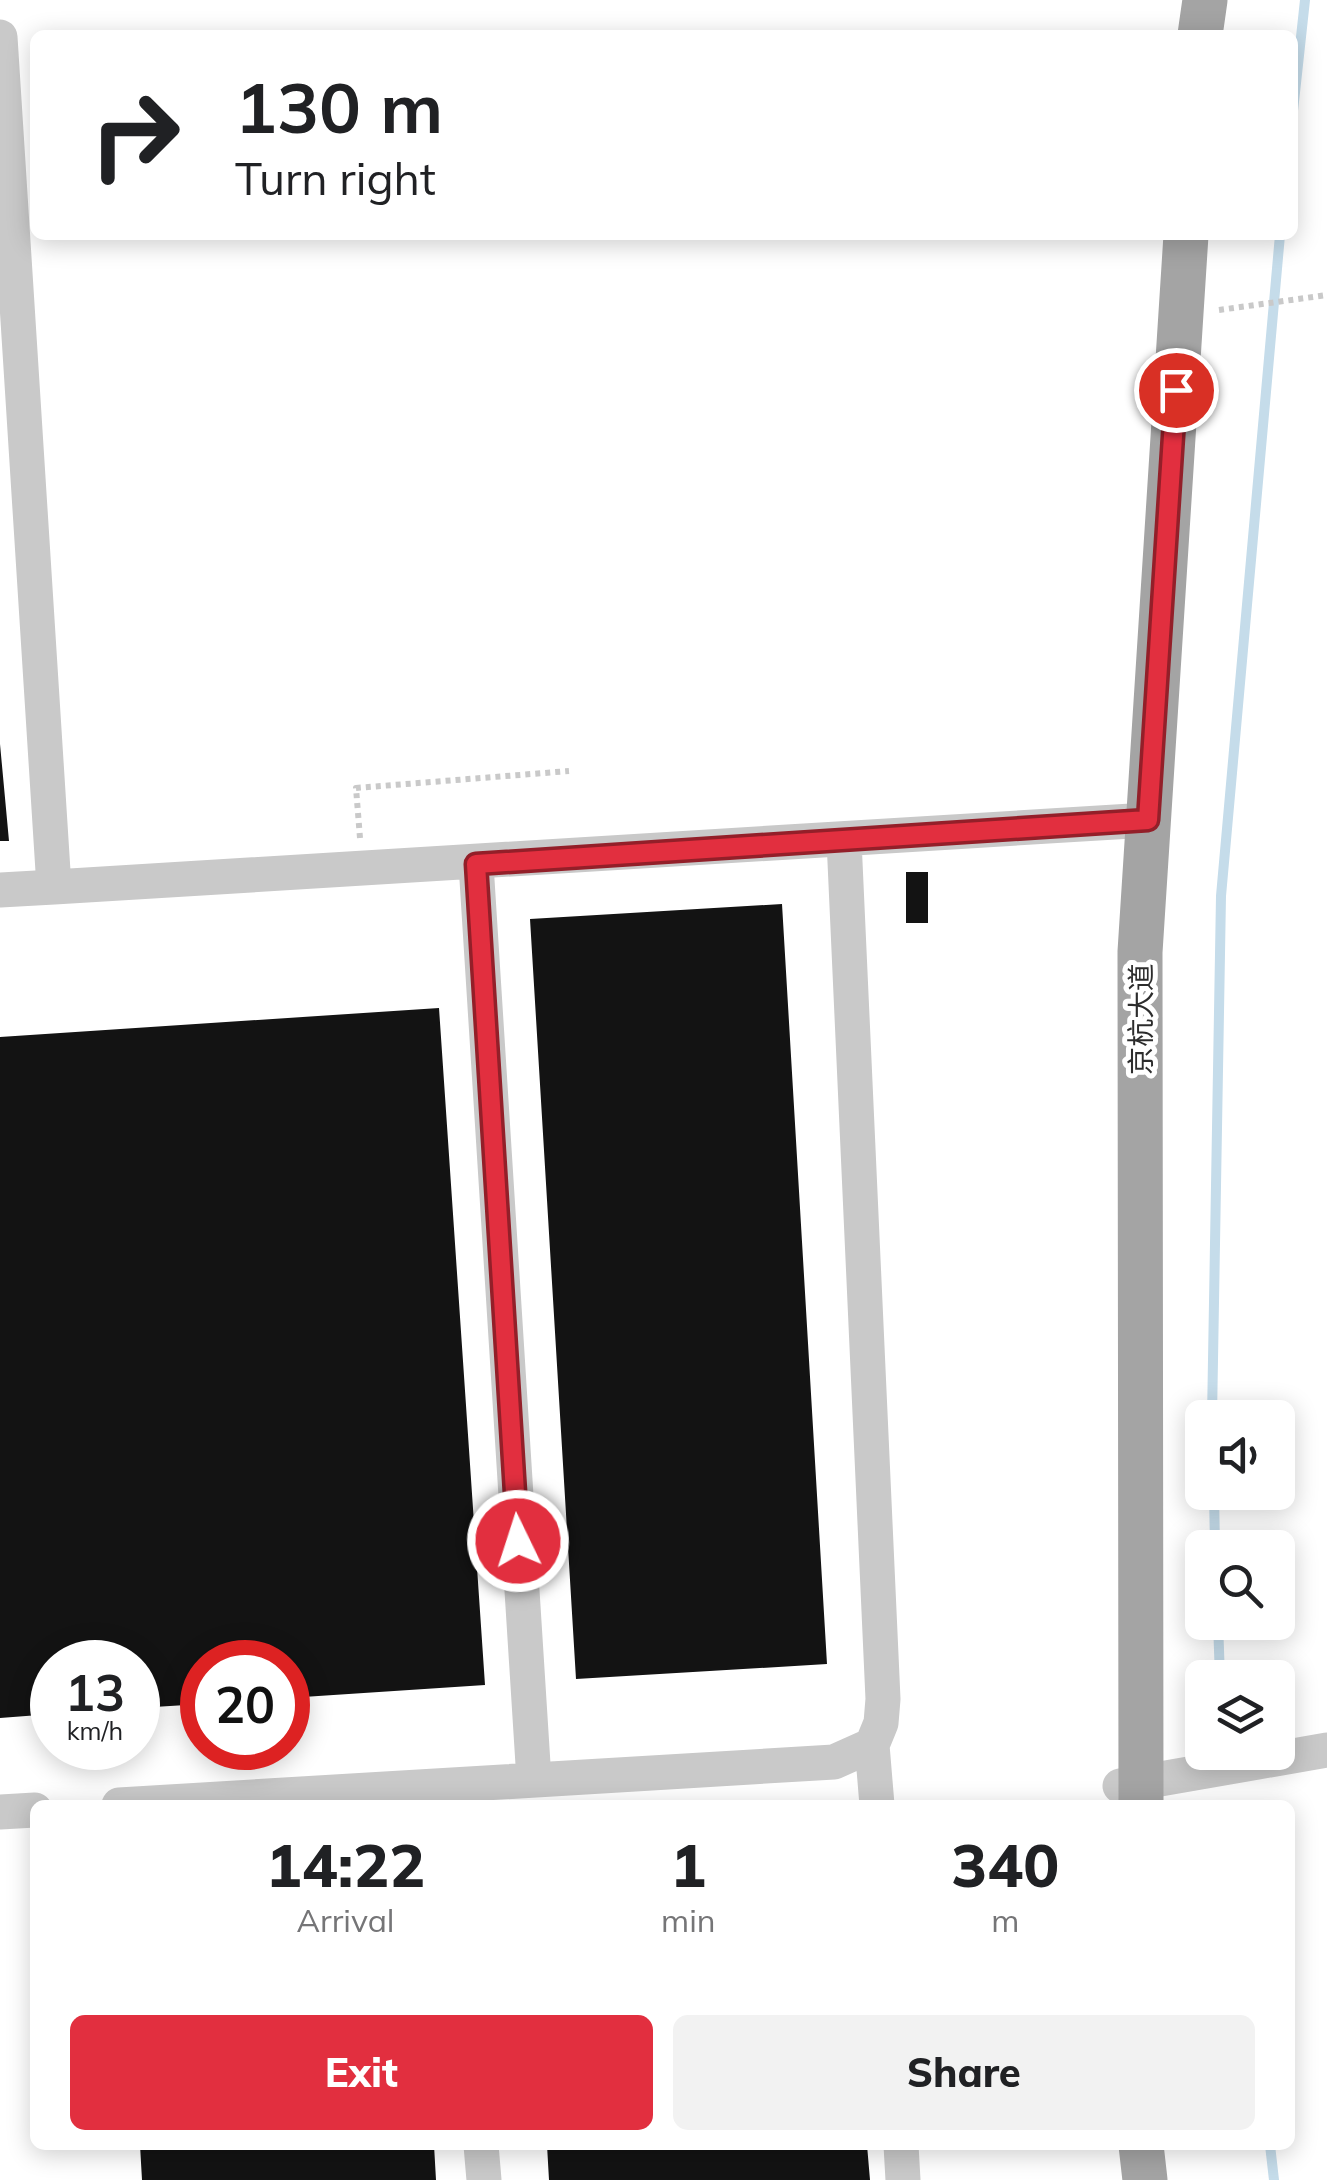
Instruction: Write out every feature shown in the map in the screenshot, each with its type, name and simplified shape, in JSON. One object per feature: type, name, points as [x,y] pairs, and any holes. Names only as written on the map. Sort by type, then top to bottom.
[{"type":"main road","points":[[1179,30],[1182,0]]},
{"type":"main road","points":[[1201,30],[1205,0]]},
{"type":"main road","name":"京杭大道","points":[[1130,1795],[1140,952],[1137,821],[1163,240]]},
{"type":"main road","name":"京杭大道","points":[[1137,821],[1186,240]]},
{"type":"main road","points":[[1142,2150],[1145,2180]]},
{"type":"main road","points":[[1161,2150],[1164,2180]]},
{"type":"lane","points":[[0,37],[54,887]]},
{"type":"lane","points":[[0,890],[1137,821]]},
{"type":"lane","points":[[844,840],[883,1699],[881,1723],[872,1745],[876,1800]]},
{"type":"lane","points":[[476,864],[534,1780]]},
{"type":"lane","points":[[273,1800],[459,1794],[534,1780],[834,1762],[872,1745]]},
{"type":"lane","points":[[1130,1795],[1327,1750]]},
{"type":"lane","points":[[0,1812],[30,1810]]},
{"type":"lane","points":[[482,2150],[484,2180]]},
{"type":"lane","points":[[900,2150],[903,2180]]},
{"type":"path","points":[[1259,305],[1327,295]]},
{"type":"path","points":[[362,870],[356,788],[569,771]]},
{"type":"building","points":[[0,744],[9,841],[0,841]]},
{"type":"building","points":[[906,872],[928,872],[928,923],[906,923]]},
{"type":"building","points":[[782,904],[827,1664],[576,1679],[530,919]]},
{"type":"building","points":[[439,1008],[485,1685],[310,1697],[310,1640],[180,1640],[180,1705],[160,1707],[160,1640],[30,1640],[30,1716],[0,1718],[0,1037]]},
{"type":"building","points":[[140,2150],[434,2150],[436,2180],[142,2180]]},
{"type":"building","points":[[547,2150],[867,2150],[870,2180],[549,2180]]},
{"type":"waterway","points":[[1298,65],[1305,0]]},
{"type":"waterway","points":[[1212,1400],[1221,896],[1280,240]]},
{"type":"waterway","points":[[1214,1510],[1215,1530]]},
{"type":"waterway","points":[[1219,1640],[1219,1660]]},
{"type":"waterway","points":[[1271,2150],[1274,2180]]},
{"type":"route","points":[[518,1541],[476,864],[1148,820],[1176,390]]}]
